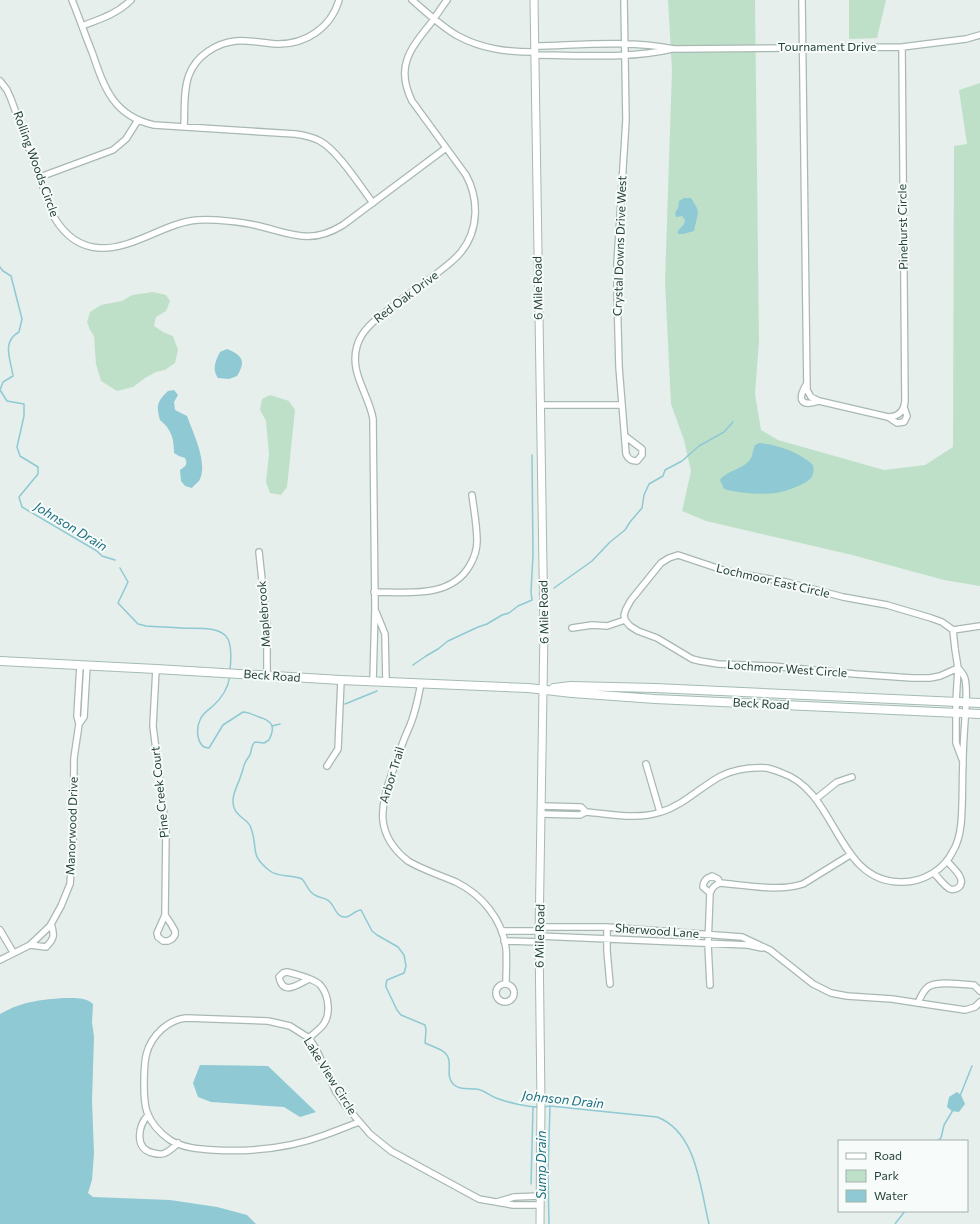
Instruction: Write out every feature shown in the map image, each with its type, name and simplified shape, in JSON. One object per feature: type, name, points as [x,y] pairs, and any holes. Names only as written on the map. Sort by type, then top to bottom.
[{"type":"main road","name":"Beck Road","points":[[0,661],[224,674],[543,689],[572,693],[655,699],[980,714]]},
{"type":"main road","name":"Beck Road","points":[[543,689],[571,686],[655,688],[980,703]]},
{"type":"street","points":[[72,0],[102,81],[108,93],[122,110],[138,120],[154,125],[295,134],[316,139],[326,145],[335,154],[373,203]]},
{"type":"street","points":[[82,26],[112,15],[124,8],[131,0]]},
{"type":"street","points":[[184,127],[189,76],[195,64],[205,53],[218,45],[235,41],[277,44],[301,40],[315,33],[328,21],[334,13],[339,0]]},
{"type":"street","points":[[412,0],[456,35],[482,46],[505,51],[535,51]]},
{"type":"street","name":"Red Oak Drive","points":[[373,681],[375,609],[373,419],[369,403],[356,374],[355,353],[360,338],[370,324],[451,263],[462,252],[469,239],[475,216],[473,192],[466,175],[412,101],[406,89],[404,78],[410,50],[447,0]]},
{"type":"street","name":"6 Mile Road","points":[[534,0],[544,637],[540,934],[540,1224]]},
{"type":"street","name":"Crystal Downs Drive West","points":[[624,0],[626,120],[617,290],[619,367],[626,436]]},
{"type":"street","name":"Pinehurst Circle","points":[[802,0],[807,385],[802,393],[802,399],[803,402],[809,404],[819,401],[888,417],[897,423],[904,422],[906,416],[904,407],[902,47]]},
{"type":"street","name":"Tournament Drive","points":[[535,51],[625,55],[674,49],[902,47],[966,39],[980,35]]},
{"type":"street","name":"Tournament Drive","points":[[535,51],[625,44],[657,46],[674,49]]},
{"type":"street","name":"Rolling Woods Circle","points":[[0,81],[7,90],[11,99],[54,217],[62,230],[71,238],[90,247],[99,248],[118,246],[199,220],[247,223],[292,236],[316,236],[338,228],[446,148]]},
{"type":"street","points":[[40,177],[113,150],[126,139],[138,120]]},
{"type":"street","points":[[807,385],[810,395],[819,401]]},
{"type":"street","points":[[540,405],[622,405]]},
{"type":"street","points":[[888,417],[897,415],[904,407]]},
{"type":"street","points":[[374,592],[432,591],[451,584],[463,574],[472,560],[477,541],[472,495]]},
{"type":"street","name":"Maplebrook","points":[[259,552],[268,627],[267,676]]},
{"type":"street","name":"Lochmoor East Circle","points":[[626,620],[624,615],[631,600],[661,563],[678,555],[726,571],[786,582],[838,596],[887,605],[942,622],[953,630]]},
{"type":"street","name":"Red Oak Drive","points":[[375,609],[385,634],[386,682]]},
{"type":"street","points":[[572,628],[592,625],[607,626],[626,620]]},
{"type":"street","name":"Lochmoor West Circle","points":[[626,620],[630,626],[638,631],[656,638],[700,662],[772,666],[912,678],[935,677],[958,668]]},
{"type":"street","points":[[963,761],[956,743],[958,668],[953,630],[980,626]]},
{"type":"street","name":"Manorwood Drive","points":[[0,960],[13,952],[30,945],[51,924],[61,906],[70,884],[73,844],[74,758],[79,724],[84,718],[83,665]]},
{"type":"street","points":[[542,814],[580,815],[586,812],[636,816],[660,812],[675,806],[721,776],[745,769],[769,768],[797,779],[817,798],[850,855],[864,869],[878,879],[902,882],[921,879],[934,873],[947,861],[960,836],[966,692],[965,678],[958,668]]},
{"type":"street","name":"Pine Creek Court","points":[[156,669],[153,726],[166,831],[165,915]]},
{"type":"street","points":[[327,766],[338,749],[341,680]]},
{"type":"street","name":"Arbor Trail","points":[[421,683],[417,707],[404,738],[383,801],[382,817],[386,834],[396,850],[408,861],[456,882],[471,892],[488,908],[502,931],[506,952],[506,984]]},
{"type":"street","points":[[646,764],[660,812]]},
{"type":"street","points":[[817,798],[837,782],[852,777]]},
{"type":"street","points":[[542,806],[581,807],[586,812]]},
{"type":"street","points":[[710,986],[708,944],[710,893],[715,884],[720,883],[778,888],[794,886],[803,884],[850,855]]},
{"type":"street","points":[[934,873],[950,889],[955,890],[959,888],[962,883],[962,878],[947,861]]},
{"type":"street","points":[[710,893],[703,887],[703,882],[707,878],[712,876],[718,879],[720,883]]},
{"type":"street","name":"Manorwood Drive","points":[[30,945],[46,947],[53,940],[54,932],[51,924]]},
{"type":"street","points":[[607,928],[610,984]]},
{"type":"street","name":"Sherwood Lane","points":[[540,934],[607,928],[742,937],[770,950],[813,984],[831,993],[847,996],[892,999],[965,1010],[975,1008],[980,1002]]},
{"type":"street","points":[[0,930],[13,952]]},
{"type":"street","points":[[502,931],[540,934]]},
{"type":"street","points":[[504,941],[540,934]]},
{"type":"street","name":"Sherwood Lane","points":[[540,934],[748,945],[770,950]]},
{"type":"street","points":[[309,979],[290,988],[284,988],[280,985],[279,977],[283,973],[287,972],[309,979],[321,986],[328,1001],[328,1015],[323,1025],[309,1038]]},
{"type":"street","points":[[918,1003],[922,994],[928,987],[936,983],[974,985],[980,991]]},
{"type":"street","name":"Lake View Circle","points":[[178,1143],[170,1140],[160,1132],[148,1115],[144,1103],[144,1072],[147,1052],[152,1040],[166,1025],[177,1019],[268,1021],[290,1026],[309,1038],[319,1055],[336,1092],[345,1105],[370,1134],[401,1158],[479,1199],[513,1205],[540,1205]]},
{"type":"street","points":[[148,1115],[143,1121],[139,1136],[142,1146],[148,1152],[157,1154],[165,1154],[178,1143],[185,1146],[208,1149],[241,1150],[273,1148],[324,1136],[359,1122]]},
{"type":"street","name":"Lake View Circle","points":[[495,1202],[514,1197],[540,1196]]},
{"type":"green space","points":[[668,0],[755,0],[759,341],[755,394],[761,430],[778,440],[884,470],[925,465],[953,447],[954,146],[967,144],[959,90],[980,83],[980,586],[944,580],[852,555],[706,521],[682,511],[691,471],[684,440],[671,404],[665,282],[672,70]]},
{"type":"green space","points":[[849,0],[886,0],[877,38],[849,39]]},
{"type":"green space","points":[[153,292],[166,295],[170,301],[166,311],[156,317],[154,326],[173,336],[178,350],[175,363],[165,370],[156,372],[145,378],[133,387],[117,391],[101,381],[96,364],[94,336],[87,322],[90,312],[101,305],[122,301],[132,295]]},
{"type":"green space","points":[[270,395],[289,401],[295,410],[287,487],[281,495],[270,493],[266,482],[269,454],[266,421],[260,410],[262,399]]},
{"type":"water","points":[[684,198],[691,198],[697,208],[698,213],[694,231],[678,234],[678,231],[684,224],[685,220],[682,216],[676,217],[675,213],[678,208],[679,201]]},
{"type":"water","points":[[227,349],[240,356],[242,363],[240,371],[237,376],[229,379],[218,378],[215,372],[216,362],[220,352]]},
{"type":"water","points":[[174,390],[178,395],[174,402],[175,410],[187,416],[201,457],[202,474],[199,481],[192,488],[185,486],[181,481],[180,470],[186,465],[186,460],[185,458],[174,453],[171,434],[160,420],[159,415],[158,404],[168,391]]},
{"type":"water","points":[[759,443],[781,447],[801,456],[813,465],[814,469],[811,477],[799,486],[776,493],[764,494],[736,492],[724,489],[720,480],[727,474],[745,465],[752,456],[755,445]]},
{"type":"water","points":[[65,998],[83,999],[93,1004],[92,1022],[94,1037],[92,1101],[94,1153],[92,1180],[88,1193],[93,1197],[170,1200],[217,1207],[247,1215],[256,1224],[0,1224],[0,1014],[16,1006],[31,1002]]},
{"type":"water","points":[[200,1065],[268,1066],[316,1112],[300,1117],[284,1107],[211,1102],[198,1097],[193,1083]]},
{"type":"water","points":[[957,1092],[961,1095],[965,1104],[959,1112],[952,1111],[947,1107],[949,1097]]},
{"type":"waterway","name":"Johnson Drain","points":[[0,267],[11,276],[22,319],[19,332],[13,336],[10,341],[8,352],[13,376],[3,382],[0,390],[7,401],[24,404],[24,416],[17,447],[20,456],[38,467],[38,474],[19,497],[22,507],[97,551],[102,556],[115,560]]},
{"type":"waterway","points":[[554,588],[592,561],[610,542],[625,530],[642,508],[644,495],[649,484],[663,476],[665,470],[682,461],[699,446],[724,432],[733,422]]},
{"type":"waterway","points":[[413,665],[448,641],[487,624],[502,615],[509,613],[518,606],[532,600],[532,455]]},
{"type":"waterway","name":"Johnson Drain","points":[[120,568],[128,582],[118,603],[138,624],[146,626],[207,629],[220,632],[228,639],[230,646],[230,670]]},
{"type":"waterway","name":"Johnson Drain","points":[[230,676],[228,685],[222,696],[201,718],[198,728],[198,737],[202,745],[209,748],[223,725],[243,712],[267,720],[272,725],[269,740],[264,743],[255,742],[253,745],[250,755],[244,764],[242,774],[233,797],[233,806],[235,810],[250,825],[256,855],[259,860],[274,873],[302,879],[313,894],[328,900],[337,913],[341,916],[346,917],[361,910],[372,931],[398,947],[404,955],[406,966],[404,973],[387,980],[386,987],[401,1015],[425,1025],[425,1043],[444,1052],[447,1056],[449,1059],[450,1080],[455,1086],[484,1091],[496,1098],[511,1103],[538,1107]]},
{"type":"waterway","points":[[345,704],[377,691]]},
{"type":"waterway","points":[[272,726],[280,724]]},
{"type":"waterway","points":[[960,1096],[972,1066]]},
{"type":"waterway","name":"Johnson Drain","points":[[544,1107],[550,1106],[657,1117],[670,1124],[681,1135],[689,1148],[695,1163],[709,1224]]},
{"type":"waterway","name":"Sump Drain","points":[[549,1224],[548,1174],[550,1106]]},
{"type":"waterway","points":[[531,1184],[533,1107]]},
{"type":"waterway","points":[[938,1140],[941,1138],[944,1125],[953,1110]]},
{"type":"waterway","points":[[895,1224],[904,1212]]}]
